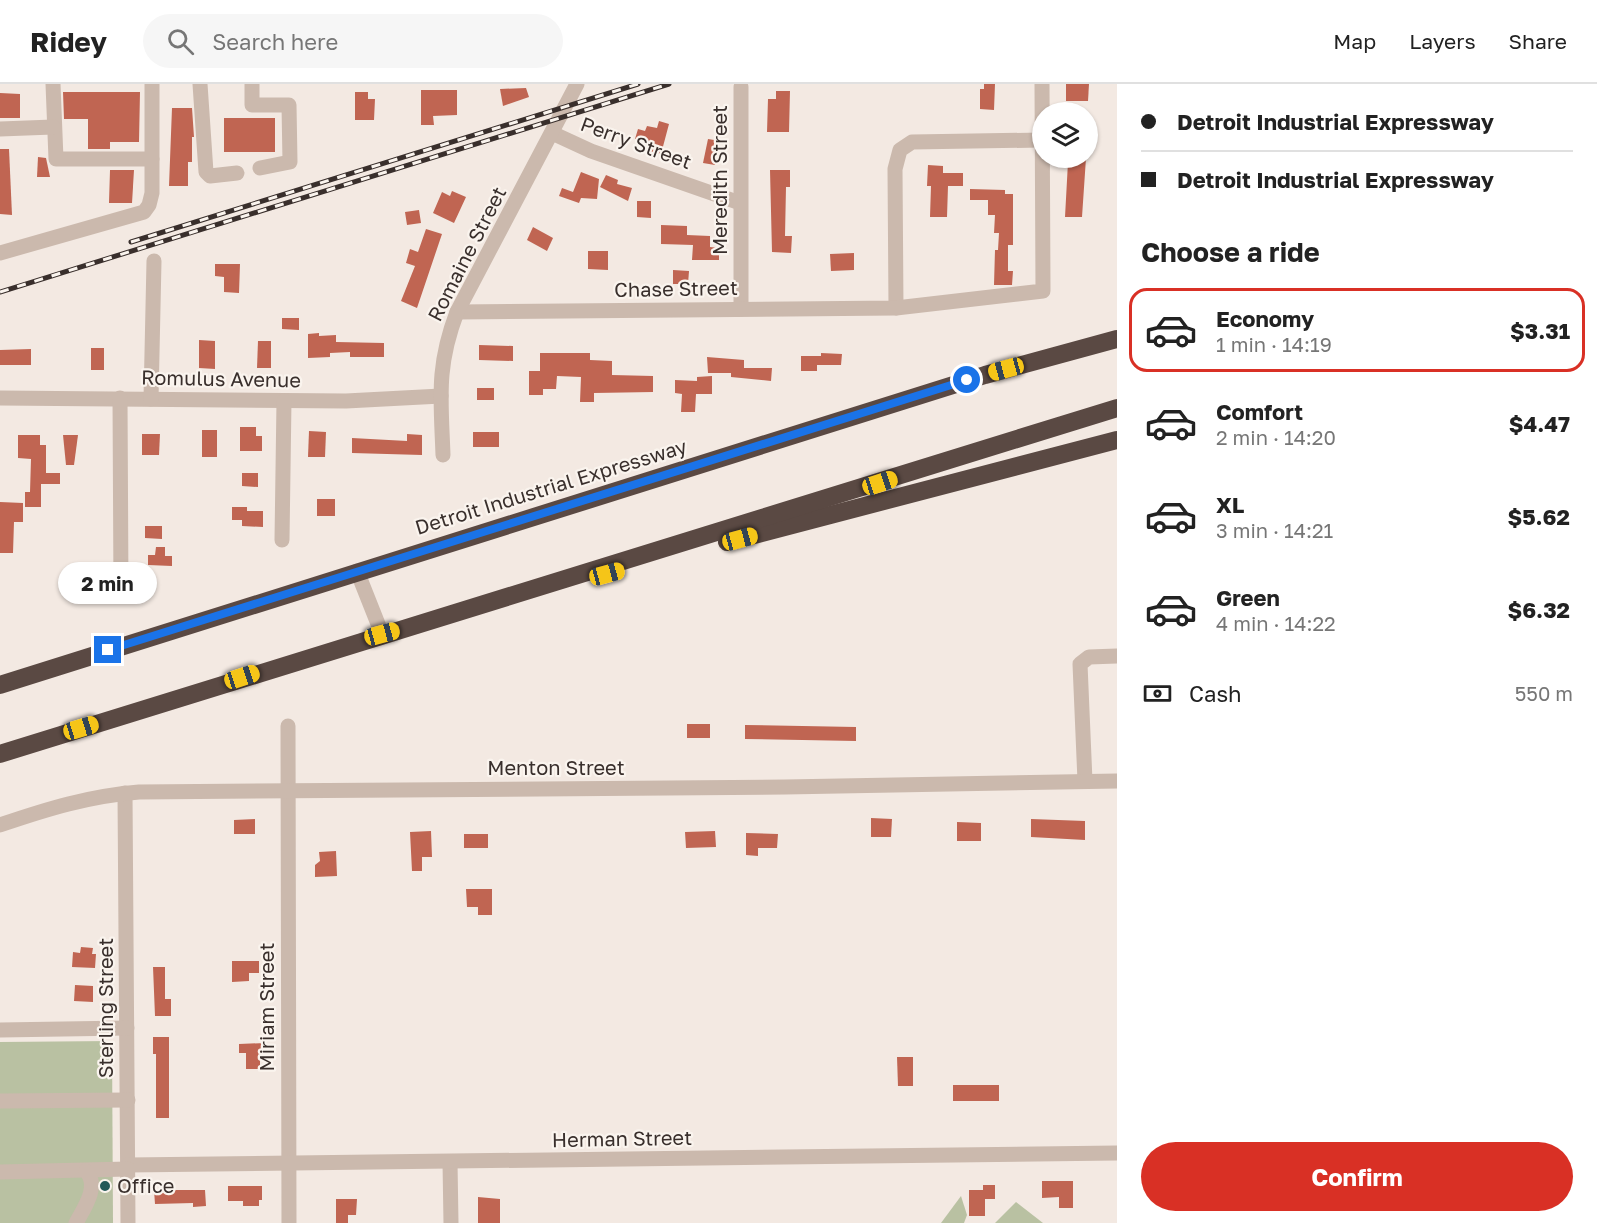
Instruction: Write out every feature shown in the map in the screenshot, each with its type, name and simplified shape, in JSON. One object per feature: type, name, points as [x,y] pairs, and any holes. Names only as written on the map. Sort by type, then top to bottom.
[{"type":"highway","points":[[1048,357],[1117,329]]},
{"type":"highway","name":"Detroit Industrial Expressway","points":[[0,685],[357,571],[1048,357],[1117,339]]},
{"type":"highway","points":[[430,621],[1117,408]]},
{"type":"highway","points":[[0,754],[382,634],[1117,440]]},
{"type":"street","points":[[53,84],[56,159],[152,159]]},
{"type":"street","points":[[0,253],[144,212],[149,205],[152,193],[152,84]]},
{"type":"street","points":[[200,84],[206,172],[210,176],[237,173]]},
{"type":"street","points":[[252,84],[252,105],[289,105],[290,162],[260,168]]},
{"type":"street","name":"Romaine Street","points":[[443,456],[442,359],[457,312],[577,84]]},
{"type":"street","points":[[1042,84],[1042,102]]},
{"type":"street","name":"Meredith Street","points":[[741,87],[741,309]]},
{"type":"street","points":[[0,129],[53,128]]},
{"type":"street","name":"Perry Street","points":[[552,133],[591,151],[740,202]]},
{"type":"street","points":[[896,308],[895,169],[900,150],[912,142],[1032,140]]},
{"type":"street","name":"Chase Street","points":[[457,312],[896,308],[1043,291],[1042,168]]},
{"type":"street","points":[[151,399],[154,261]]},
{"type":"street","name":"Romulus Avenue","points":[[0,398],[377,401],[441,396]]},
{"type":"street","points":[[120,398],[121,591]]},
{"type":"street","points":[[282,540],[284,401]]},
{"type":"street","points":[[357,571],[382,634]]},
{"type":"street","points":[[1084,782],[1080,664],[1089,657],[1117,656]]},
{"type":"street","name":"Miriam Street","points":[[288,726],[289,1223]]},
{"type":"street","name":"Menton Street","points":[[0,825],[57,805],[94,796],[125,793],[1117,781]]},
{"type":"street","name":"Sterling Street","points":[[125,793],[128,1223]]},
{"type":"street","points":[[0,1030],[127,1028]]},
{"type":"street","points":[[0,1101],[128,1100]]},
{"type":"street","name":"Herman Street","points":[[0,1172],[289,1163],[1117,1153]]},
{"type":"street","points":[[450,1162],[451,1223]]},
{"type":"street","points":[[76,1223],[92,1187],[92,1177],[86,1171]]},
{"type":"green space","points":[[112,1041],[113,1223],[0,1223],[0,1042]]},
{"type":"green space","points":[[961,1196],[967,1215],[964,1223],[941,1223]]},
{"type":"green space","points":[[1016,1202],[1043,1223],[995,1223]]},
{"type":"building","points":[[984,84],[995,84],[994,110],[980,109],[980,89],[984,89]]},
{"type":"building","points":[[1066,84],[1089,84],[1088,101],[1066,101]]},
{"type":"building","points":[[526,88],[529,97],[503,106],[500,89]]},
{"type":"building","points":[[421,90],[457,90],[457,115],[433,116],[434,125],[421,125]]},
{"type":"building","points":[[776,91],[790,91],[789,132],[767,132],[768,99],[776,99]]},
{"type":"building","points":[[63,92],[140,92],[139,142],[110,142],[110,149],[88,149],[88,119],[64,119]]},
{"type":"building","points":[[355,92],[368,92],[368,99],[375,99],[374,120],[355,120]]},
{"type":"building","points":[[0,93],[20,94],[20,118],[0,118]]},
{"type":"building","points":[[172,108],[192,108],[194,137],[192,137],[192,162],[188,162],[188,186],[169,186]]},
{"type":"building","points":[[224,118],[275,118],[275,152],[224,152]]},
{"type":"building","points":[[659,121],[669,124],[661,154],[649,151],[651,143],[635,139],[638,129],[645,131],[647,126],[657,128]]},
{"type":"building","points":[[708,139],[720,141],[715,165],[703,163]]},
{"type":"building","points":[[0,149],[9,149],[12,215],[0,214]]},
{"type":"building","points":[[38,157],[46,158],[50,177],[37,177]]},
{"type":"building","points":[[928,165],[943,166],[943,173],[963,173],[963,186],[948,186],[947,217],[930,217],[931,186],[927,186]]},
{"type":"building","points":[[1068,168],[1085,168],[1082,217],[1065,217]]},
{"type":"building","points":[[110,170],[134,170],[132,203],[109,203]]},
{"type":"building","points":[[770,170],[790,170],[790,187],[786,187],[785,236],[792,236],[791,253],[772,252]]},
{"type":"building","points":[[581,172],[599,179],[597,199],[581,198],[579,203],[559,196],[562,188],[573,192]]},
{"type":"building","points":[[606,175],[618,180],[617,184],[632,188],[628,201],[600,187]]},
{"type":"building","points":[[970,189],[1005,190],[1005,194],[1013,194],[1013,245],[1008,245],[1008,271],[1013,271],[1012,285],[994,285],[995,250],[998,250],[999,233],[994,233],[995,215],[988,215],[988,200],[970,200]]},
{"type":"building","points":[[452,191],[466,197],[454,223],[433,213],[442,192],[450,196]]},
{"type":"building","points":[[637,201],[651,201],[651,218],[637,217]]},
{"type":"building","points":[[419,210],[421,223],[407,225],[405,212]]},
{"type":"building","points":[[661,225],[687,226],[687,235],[710,236],[710,247],[719,248],[719,260],[692,260],[693,245],[661,244]]},
{"type":"building","points":[[533,227],[553,238],[547,251],[527,240]]},
{"type":"building","points":[[426,229],[442,234],[417,308],[401,301],[415,266],[406,263],[410,249],[418,252]]},
{"type":"building","points":[[588,251],[608,251],[608,270],[588,269]]},
{"type":"building","points":[[854,253],[854,270],[831,271],[830,254]]},
{"type":"building","points":[[215,264],[240,264],[239,293],[224,292],[224,277],[215,276]]},
{"type":"building","points":[[673,270],[689,271],[688,284],[673,284]]},
{"type":"building","points":[[282,318],[299,318],[299,330],[282,329]]},
{"type":"building","points":[[319,333],[319,336],[336,335],[336,342],[384,343],[384,357],[350,357],[350,352],[330,353],[330,357],[308,358],[308,334]]},
{"type":"building","points":[[199,340],[215,341],[215,369],[199,368]]},
{"type":"building","points":[[258,341],[271,341],[271,368],[257,368]]},
{"type":"building","points":[[479,345],[513,346],[513,361],[479,360]]},
{"type":"building","points":[[91,348],[104,348],[104,370],[91,370]]},
{"type":"building","points":[[31,349],[31,365],[0,365],[0,350]]},
{"type":"building","points":[[540,353],[590,353],[590,360],[612,361],[612,375],[653,376],[653,392],[594,393],[594,402],[580,402],[581,377],[557,376],[556,389],[543,389],[543,395],[529,395],[529,371],[540,371]]},
{"type":"building","points":[[821,353],[842,354],[841,365],[817,365],[817,371],[801,371],[801,356],[821,356]]},
{"type":"building","points":[[707,357],[744,360],[744,368],[772,368],[771,381],[731,377],[731,373],[708,373]]},
{"type":"building","points":[[712,376],[712,394],[696,394],[695,412],[681,412],[682,394],[675,393],[675,380],[697,381],[697,377]]},
{"type":"building","points":[[477,388],[494,388],[494,400],[477,400]]},
{"type":"building","points":[[240,427],[256,427],[256,436],[262,436],[262,451],[240,451]]},
{"type":"building","points":[[202,430],[217,430],[217,457],[202,457]]},
{"type":"building","points":[[309,431],[326,432],[325,457],[308,457]]},
{"type":"building","points":[[473,432],[499,432],[499,447],[473,447]]},
{"type":"building","points":[[142,434],[160,434],[159,455],[142,455]]},
{"type":"building","points":[[407,434],[422,435],[422,455],[352,453],[352,438],[407,441]]},
{"type":"building","points":[[18,435],[40,435],[40,445],[46,445],[46,473],[60,473],[60,484],[41,484],[41,507],[25,507],[25,492],[30,492],[31,459],[18,458]]},
{"type":"building","points":[[63,435],[78,435],[74,465],[66,465]]},
{"type":"building","points":[[242,473],[258,473],[258,487],[242,486]]},
{"type":"building","points":[[317,499],[335,499],[335,516],[317,516]]},
{"type":"building","points":[[0,502],[23,503],[23,522],[14,522],[13,553],[0,553]]},
{"type":"building","points":[[232,507],[247,507],[247,511],[263,511],[263,527],[242,526],[242,520],[232,520]]},
{"type":"building","points":[[145,526],[162,526],[162,539],[145,538]]},
{"type":"building","points":[[156,547],[165,547],[165,556],[172,556],[172,566],[148,565],[148,555],[155,555]]},
{"type":"building","points":[[83,571],[105,571],[105,586],[83,585]]},
{"type":"building","points":[[687,724],[710,724],[710,738],[687,738]]},
{"type":"building","points":[[745,725],[856,727],[856,741],[745,739]]},
{"type":"building","points":[[871,818],[892,819],[891,837],[871,837]]},
{"type":"building","points":[[255,819],[255,834],[234,834],[234,820]]},
{"type":"building","points":[[1031,819],[1085,821],[1085,840],[1031,837]]},
{"type":"building","points":[[957,822],[981,823],[981,841],[957,841]]},
{"type":"building","points":[[431,831],[432,857],[422,857],[422,871],[412,871],[410,832]]},
{"type":"building","points":[[715,831],[716,847],[686,848],[685,832]]},
{"type":"building","points":[[746,833],[778,834],[777,848],[758,848],[758,856],[746,855]]},
{"type":"building","points":[[464,834],[488,834],[488,848],[464,848]]},
{"type":"building","points":[[336,851],[337,876],[315,877],[315,865],[320,861],[319,852]]},
{"type":"building","points":[[466,889],[492,889],[492,915],[478,915],[478,907],[467,907]]},
{"type":"building","points":[[81,947],[93,948],[92,954],[96,954],[95,968],[72,967],[73,952],[80,953]]},
{"type":"building","points":[[232,961],[259,961],[259,973],[249,973],[249,981],[232,982]]},
{"type":"building","points":[[153,967],[165,967],[165,999],[171,999],[171,1016],[155,1016]]},
{"type":"building","points":[[75,985],[93,986],[93,1002],[74,1001]]},
{"type":"building","points":[[153,1037],[169,1037],[169,1118],[156,1118],[156,1054],[153,1054]]},
{"type":"building","points":[[265,1043],[265,1054],[260,1054],[260,1069],[246,1069],[246,1053],[239,1053],[239,1044]]},
{"type":"building","points":[[897,1057],[913,1057],[913,1086],[898,1086]]},
{"type":"building","points":[[953,1085],[999,1085],[999,1101],[953,1101]]},
{"type":"building","points":[[1042,1181],[1073,1181],[1073,1208],[1059,1208],[1059,1197],[1042,1198]]},
{"type":"building","points":[[983,1185],[995,1185],[995,1199],[985,1199],[985,1216],[969,1216],[969,1190],[983,1190]]},
{"type":"building","points":[[228,1186],[262,1186],[262,1200],[259,1200],[259,1206],[243,1206],[243,1201],[228,1201]]},
{"type":"building","points":[[154,1190],[205,1190],[206,1206],[193,1207],[193,1203],[155,1204]]},
{"type":"building","points":[[478,1197],[500,1199],[500,1223],[478,1223]]},
{"type":"building","points":[[336,1199],[357,1199],[356,1215],[348,1215],[348,1223],[336,1223]]},
{"type":"railway","points":[[131,242],[638,84]]},
{"type":"railway","points":[[0,292],[669,84]]},
{"type":"place","name":"Office","points":[[105,1186]]},
{"type":"route","points":[[108,650],[967,380]]}]
